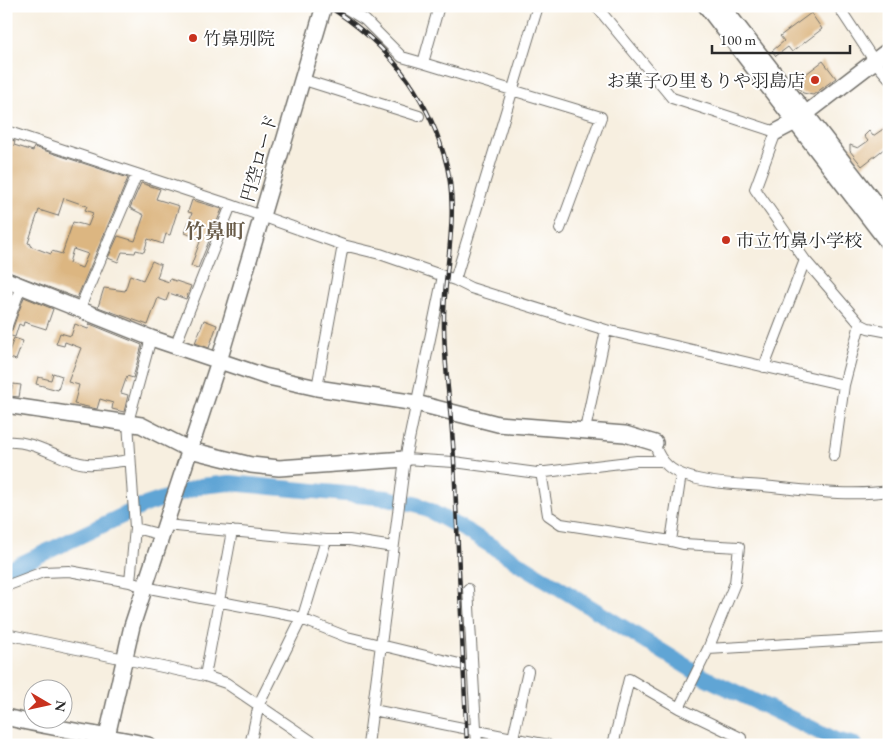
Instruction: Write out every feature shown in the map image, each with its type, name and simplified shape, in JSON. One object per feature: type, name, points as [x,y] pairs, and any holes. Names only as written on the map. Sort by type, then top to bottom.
[{"type":"street","name":"円空ロード","points":[[106,740],[124,659],[137,585],[163,530],[180,482],[219,361],[324,6]]},
{"type":"street","points":[[342,6],[365,20],[402,57],[601,116],[560,229]]},
{"type":"street","points":[[423,62],[440,6]]},
{"type":"street","points":[[455,280],[538,6]]},
{"type":"street","points":[[596,6],[672,98],[776,132]]},
{"type":"street","points":[[706,6],[889,221]]},
{"type":"street","points":[[722,6],[889,244]]},
{"type":"street","points":[[838,6],[875,62],[889,78]]},
{"type":"street","points":[[889,50],[801,118],[776,132],[755,189],[805,260],[860,324],[868,328],[889,332]]},
{"type":"street","points":[[301,79],[418,116]]},
{"type":"street","points":[[6,131],[231,205],[343,245],[380,254],[455,280],[471,288],[606,330],[844,385]]},
{"type":"street","points":[[79,310],[137,174]]},
{"type":"street","points":[[175,346],[231,205]]},
{"type":"street","points":[[316,388],[343,245]]},
{"type":"street","points":[[764,367],[805,260]]},
{"type":"street","points":[[368,745],[405,459],[443,276]]},
{"type":"street","points":[[6,280],[151,338],[264,376],[316,388],[416,403],[521,428],[585,430],[625,434],[655,444],[656,450],[663,461],[681,474],[716,482],[848,493],[889,491]]},
{"type":"street","points":[[6,328],[21,286]]},
{"type":"street","points":[[834,456],[844,385],[860,324]]},
{"type":"street","points":[[585,430],[606,330]]},
{"type":"street","points":[[137,585],[134,502],[129,460],[128,422],[151,338]]},
{"type":"street","points":[[6,405],[128,422],[151,429],[190,450],[250,465],[279,468],[405,459],[454,462],[541,472],[627,462],[663,461]]},
{"type":"street","points":[[6,442],[15,441],[39,447],[84,464],[129,460]]},
{"type":"street","points":[[541,472],[548,515],[561,524],[683,544],[739,548],[735,584],[695,678],[679,708]]},
{"type":"street","points":[[671,541],[681,474]]},
{"type":"street","points":[[135,523],[163,530],[232,531],[326,540],[349,540],[394,547]]},
{"type":"street","points":[[205,676],[232,531]]},
{"type":"street","points":[[250,745],[258,704],[301,618],[324,552],[326,540]]},
{"type":"street","points":[[6,586],[43,572],[69,571],[301,618],[347,637],[472,667]]},
{"type":"street","points":[[468,589],[476,745]]},
{"type":"street","points":[[6,634],[205,676],[226,683],[317,745]]},
{"type":"street","points":[[708,649],[889,638]]},
{"type":"street","points":[[513,738],[528,671]]},
{"type":"street","points":[[613,745],[628,679],[679,708],[741,738],[740,745]]},
{"type":"street","points":[[373,710],[548,745]]},
{"type":"street","points":[[6,717],[106,740],[148,745]]},
{"type":"building","points":[[811,13],[822,29],[792,52],[788,47],[776,56],[772,51],[784,41],[780,36]]},
{"type":"building","name":"お菓子の里もりや羽島店","points":[[823,61],[836,78],[813,95],[803,93],[794,83]]},
{"type":"building","points":[[889,125],[889,145],[862,166],[850,151],[850,145],[858,148],[868,141],[864,136],[869,131],[873,136]]},
{"type":"building","points":[[8,139],[15,141],[14,145],[33,151],[34,147],[128,178],[77,298],[6,271]],"holes":[[[64,198],[87,206],[85,210],[93,213],[88,226],[73,222],[62,254],[52,251],[51,254],[30,246],[31,244],[28,243],[39,210],[58,216]],[[73,249],[88,254],[82,268],[69,263]]]},
{"type":"building","points":[[141,183],[160,189],[156,199],[179,206],[170,235],[166,234],[163,244],[148,239],[144,252],[136,250],[135,253],[122,252],[118,262],[108,258],[118,236],[135,241],[144,215],[130,208]]},
{"type":"building","points":[[192,200],[222,209],[198,268],[191,266],[201,239],[185,233],[192,213],[188,212]]},
{"type":"building","points":[[152,261],[161,265],[157,278],[169,282],[170,279],[191,286],[186,299],[169,293],[166,301],[158,298],[148,325],[98,307],[104,288],[125,291],[130,275],[143,280]]},
{"type":"building","points":[[24,297],[53,309],[46,329],[24,322],[23,326],[19,324],[15,337],[7,335],[12,330]]},
{"type":"building","points":[[204,320],[217,325],[209,348],[195,343]]},
{"type":"building","points":[[75,324],[88,329],[90,324],[142,345],[133,378],[127,376],[121,393],[128,395],[124,412],[112,409],[113,403],[100,399],[97,409],[74,404],[79,385],[68,382],[81,348],[65,342],[64,346],[56,344],[60,333],[71,336]]},
{"type":"building","points":[[14,338],[23,341],[16,360],[7,357]]},
{"type":"building","points":[[53,373],[62,376],[58,390],[36,384],[38,377],[51,380]]},
{"type":"building","points":[[13,384],[21,385],[19,397],[10,396]]},
{"type":"waterway","points":[[6,571],[145,505],[201,486],[230,483],[388,498],[419,505],[467,531],[702,676],[836,740],[855,745]]},
{"type":"railway","points":[[328,6],[367,35],[400,70],[414,89],[436,132],[449,175],[452,215],[445,295],[444,333],[454,461],[467,745]]},
{"type":"place","name":"竹鼻別院","points":[[193,38]]},
{"type":"place","name":"お菓子の里もりや羽島店","points":[[815,80]]},
{"type":"place","name":"市立竹鼻小学校","points":[[726,240]]},
{"type":"district","name":"竹鼻町","points":[[215,231]]}]
